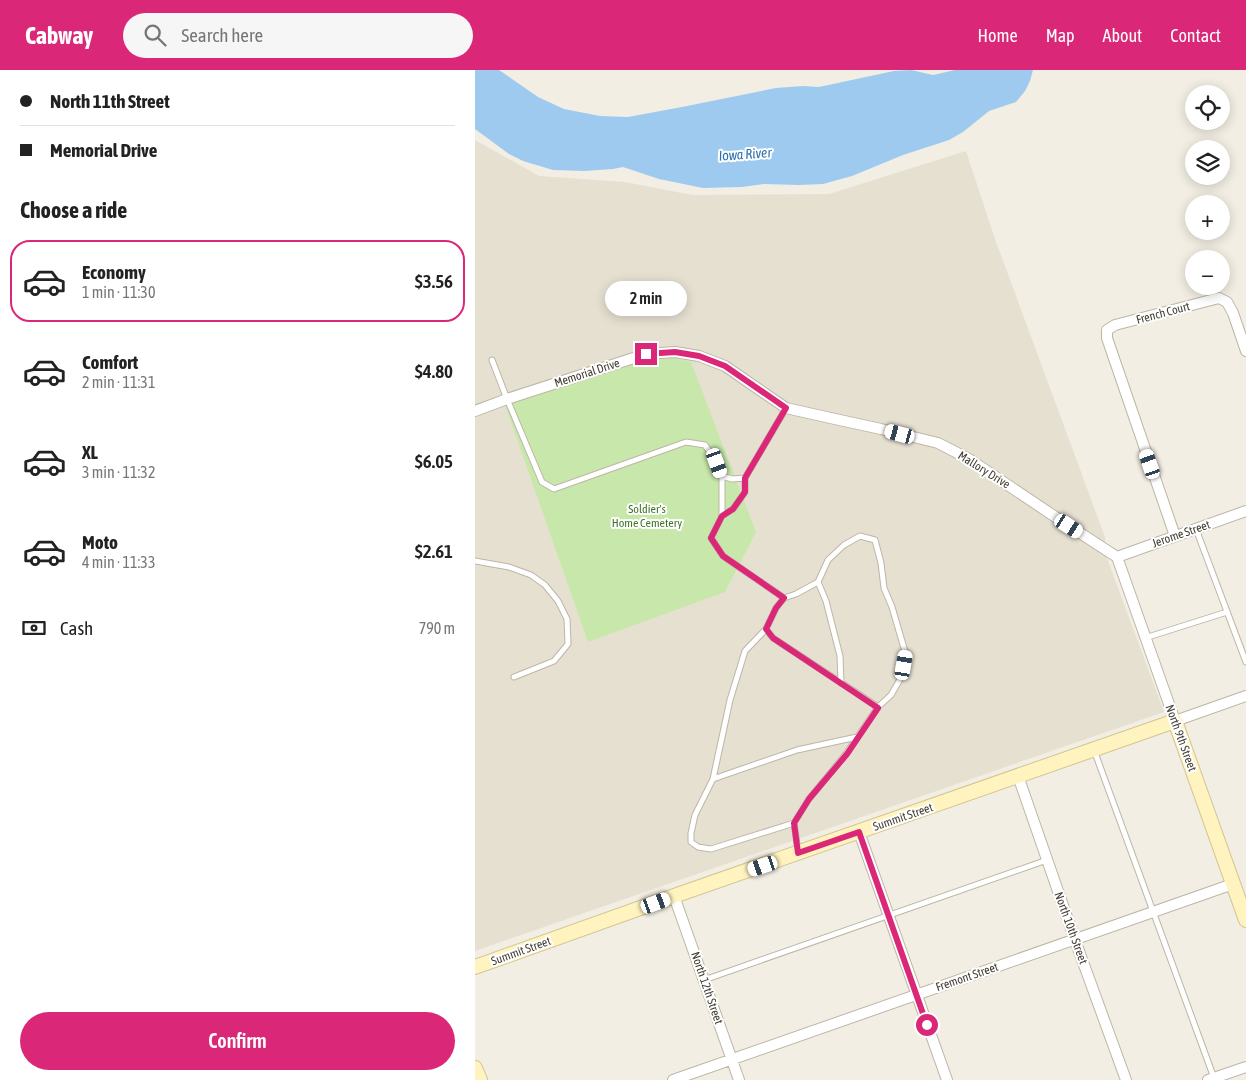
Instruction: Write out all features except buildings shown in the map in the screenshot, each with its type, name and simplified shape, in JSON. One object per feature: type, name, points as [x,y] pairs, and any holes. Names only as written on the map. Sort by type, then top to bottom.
[{"type":"street","name":"French Court","points":[[1175,536],[1107,338],[1107,330],[1115,326],[1219,298],[1227,302],[1233,313],[1246,351]]},
{"type":"street","name":"Memorial Drive","points":[[475,411],[646,354],[675,352],[699,356],[725,366],[786,408],[835,419]]},
{"type":"street","name":"Mallory Drive","points":[[835,419],[937,443],[969,459],[1117,556]]},
{"type":"street","name":"Jerome Street","points":[[1117,556],[1246,512]]},
{"type":"street","name":"North 9th Street","points":[[1117,556],[1246,920]]},
{"type":"street","name":"Summit Street","points":[[475,968],[674,896],[1246,696]]},
{"type":"street","name":"North 10th Street","points":[[1018,776],[1126,1080]]},
{"type":"street","points":[[859,832],[947,1080]]},
{"type":"street","name":"Fremont Street","points":[[673,1080],[1233,884]]},
{"type":"street","name":"North 12th Street","points":[[674,896],[739,1080]]},
{"type":"street","points":[[1211,1079],[1246,1067]]},
{"type":"street","points":[[475,1068],[480,1080]]},
{"type":"lane","points":[[492,360],[542,482],[554,489],[686,442],[705,445],[717,463],[722,476],[722,516],[711,538],[723,556],[784,598]]},
{"type":"lane","points":[[722,516],[733,509],[745,492],[745,478],[786,408]]},
{"type":"lane","points":[[722,476],[732,479],[745,478]]},
{"type":"lane","points":[[1196,529],[1246,662]]},
{"type":"lane","points":[[794,823],[711,849],[698,847],[691,842],[695,815],[713,779],[729,700],[745,651],[766,629],[776,608],[784,598],[818,582],[828,560],[844,545],[860,536],[875,540],[881,563],[884,588],[892,607],[906,655],[902,676],[891,695],[878,708],[847,754],[809,799],[794,823],[798,853]]},
{"type":"lane","points":[[475,561],[509,567],[531,575],[545,586],[558,601],[567,619],[569,644],[554,661],[514,677]]},
{"type":"lane","points":[[818,582],[826,601],[840,656],[841,683]]},
{"type":"lane","points":[[1145,638],[1227,612]]},
{"type":"lane","points":[[766,629],[773,638],[878,708]]},
{"type":"lane","points":[[713,779],[797,750],[857,738]]},
{"type":"lane","points":[[1094,750],[1211,1079]]},
{"type":"lane","points":[[704,980],[1047,860]]},
{"type":"shaded area","points":[[475,140],[539,176],[625,182],[692,195],[829,194],[966,151],[995,239],[1105,537],[1107,558],[1164,712],[475,951]]},
{"type":"green space","name":"Soldier's Home Cemetery","points":[[673,358],[691,362],[756,532],[725,592],[588,642],[505,405],[647,360]]},
{"type":"water","name":"Iowa River","points":[[475,70],[499,70],[538,97],[564,109],[600,116],[628,117],[776,88],[819,87],[894,71],[911,70],[933,75],[955,70],[1033,70],[1025,91],[1016,102],[989,111],[963,132],[949,140],[903,155],[852,176],[823,184],[764,184],[742,187],[703,188],[659,179],[623,167],[584,171],[553,170],[523,161],[509,154],[475,129]]},
{"type":"route","points":[[646,354],[675,352],[699,356],[725,366],[786,408],[745,478],[745,492],[733,509],[722,516],[711,538],[723,556],[784,598],[776,608],[766,629],[773,638],[878,708],[847,754],[809,799],[794,823],[798,853],[859,832],[927,1025]]}]
